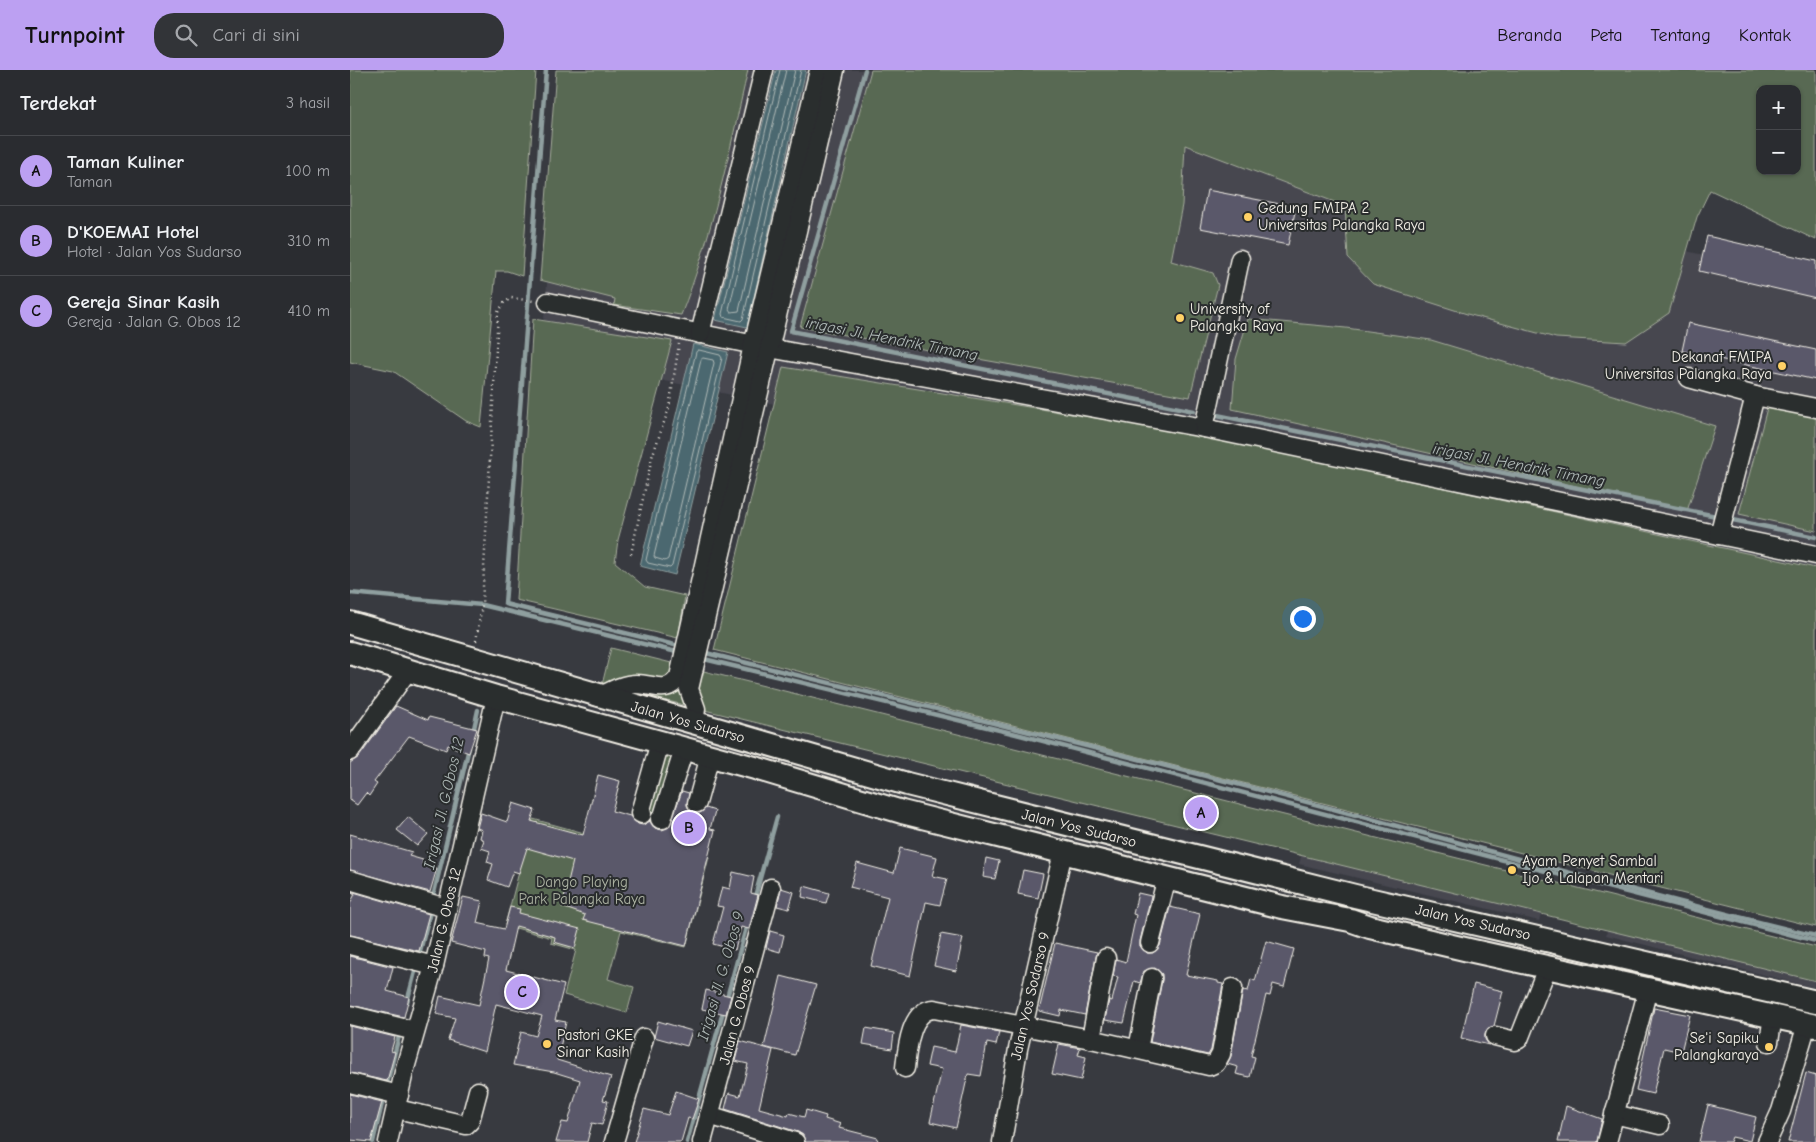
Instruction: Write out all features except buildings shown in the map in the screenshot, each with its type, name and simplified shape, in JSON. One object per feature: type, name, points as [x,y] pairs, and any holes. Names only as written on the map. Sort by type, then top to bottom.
[{"type":"main road","name":"Jalan Yos Sudarso","points":[[350,623],[599,697],[907,784],[1355,896],[1816,1002]]},
{"type":"main road","name":"Jalan Yos Sudarso","points":[[350,653],[407,672],[684,748],[902,812],[1282,907],[1350,920],[1370,927],[1547,968],[1811,1025]]},
{"type":"main road","points":[[1350,920],[1355,896]]},
{"type":"street","points":[[700,334],[764,70]]},
{"type":"street","points":[[694,723],[696,709],[689,689],[819,70]]},
{"type":"street","points":[[599,697],[617,688],[636,684],[665,688],[673,685],[679,677],[761,347],[835,70]]},
{"type":"street","points":[[1204,428],[1240,259]]},
{"type":"street","points":[[542,302],[761,347],[1722,523],[1816,555]]},
{"type":"street","points":[[1688,378],[1755,396],[1816,408]]},
{"type":"street","points":[[1722,523],[1755,396]]},
{"type":"street","points":[[350,751],[407,672]]},
{"type":"street","name":"Jalan G. Obos 12","points":[[388,1142],[415,1031],[434,966],[496,697]]},
{"type":"street","points":[[642,814],[640,813],[660,742]]},
{"type":"street","points":[[660,819],[662,819],[684,748]]},
{"type":"street","points":[[697,802],[710,756]]},
{"type":"street","name":"Jalan Yos Sodarso 9","points":[[1002,1142],[1009,1091],[1063,852]]},
{"type":"street","points":[[1150,942],[1166,877]]},
{"type":"street","points":[[350,880],[446,908]]},
{"type":"street","name":"Jalan G. Obos 9","points":[[702,1142],[770,888]]},
{"type":"street","points":[[350,945],[434,966]]},
{"type":"street","points":[[1092,1039],[1106,958]]},
{"type":"street","points":[[1495,1036],[1515,1041],[1519,1038],[1547,968]]},
{"type":"street","points":[[1138,1050],[1152,978]]},
{"type":"street","points":[[905,1068],[907,1047],[914,1025],[918,1018],[929,1010],[1092,1039],[1209,1066],[1216,1063],[1221,1054],[1233,988]]},
{"type":"street","points":[[1607,1142],[1648,989]]},
{"type":"street","points":[[350,1014],[415,1031]]},
{"type":"street","points":[[1769,1042],[1772,1016]]},
{"type":"street","points":[[1767,1142],[1781,1111],[1811,1025]]},
{"type":"street","points":[[614,1142],[644,1038]]},
{"type":"street","points":[[350,1083],[398,1102],[466,1124],[470,1121],[478,1091]]},
{"type":"street","points":[[1614,1114],[1660,1125]]},
{"type":"street","points":[[709,1115],[795,1142]]},
{"type":"path","points":[[479,631],[498,312],[504,303],[511,298],[542,302]]},
{"type":"path","points":[[631,554],[652,457],[669,408],[681,330]]},
{"type":"shaded area","name":"University of Palangka Raya","points":[[565,70],[1090,70],[1081,106],[1816,282],[1816,622],[541,355]]},
{"type":"shaded area","points":[[1311,822],[1549,881],[1539,921],[1299,864]]},
{"type":"shaded area","points":[[1615,897],[1816,947],[1816,988],[1606,935]]},
{"type":"green space","points":[[350,70],[536,70],[522,276],[507,271],[496,271],[481,427],[466,421],[393,371],[350,362]]},
{"type":"green space","points":[[556,70],[748,70],[711,225],[681,315],[614,305],[615,299],[540,280]]},
{"type":"green space","points":[[871,70],[1816,70],[1816,240],[1710,190],[1697,217],[1669,313],[1626,342],[1556,338],[1467,314],[1373,284],[1348,258],[1345,206],[1185,145],[1182,205],[1171,261],[1213,273],[1218,285],[1190,397],[800,327]]},
{"type":"green space","points":[[533,319],[672,341],[618,540],[615,562],[645,587],[685,596],[678,638],[516,600]]},
{"type":"green space","points":[[1248,319],[1346,328],[1431,340],[1715,426],[1687,511],[1232,409],[1236,359]]},
{"type":"green space","points":[[783,367],[1188,433],[1816,568],[1816,927],[714,650]]},
{"type":"green space","points":[[1767,408],[1816,416],[1816,531],[1739,514]]},
{"type":"green space","points":[[611,648],[1816,947],[1816,981],[602,685]]},
{"type":"green space","name":"Dango Playing Park Palangka Raya","points":[[649,750],[687,760],[663,844],[709,857],[686,947],[621,931],[608,979],[634,987],[627,1013],[564,995],[576,950],[551,943],[552,938],[505,925],[533,819],[621,843],[631,818]]},
{"type":"water","points":[[776,70],[806,70],[747,327],[715,320]]},
{"type":"water","points":[[693,344],[728,352],[675,575],[640,566]]},
{"type":"waterway","points":[[546,70],[505,604],[683,647]]},
{"type":"waterway","name":"irigasi Jl. Hendrik Timang","points":[[865,70],[791,331],[1194,411]]},
{"type":"waterway","name":"irigasi Jl. Hendrik Timang","points":[[1217,415],[1721,517]]},
{"type":"waterway","name":"irigasi Jl. Hendrik Timang","points":[[1728,519],[1816,537]]},
{"type":"waterway","points":[[350,593],[482,605],[681,653]]},
{"type":"waterway","points":[[702,652],[1182,770],[1637,891],[1816,936]]},
{"type":"waterway","points":[[700,658],[1016,734],[1816,941]]},
{"type":"waterway","name":"Irigasi Jl. G.Obos 12","points":[[473,733],[478,710]]},
{"type":"waterway","name":"Irigasi Jl. G.Obos 12","points":[[432,901],[469,748]]},
{"type":"waterway","name":"Irigasi Jl. G. Obos 9","points":[[754,900],[777,817]]},
{"type":"waterway","name":"Irigasi Jl. G.Obos 12","points":[[418,959],[431,908]]},
{"type":"waterway","name":"Irigasi Jl. G. Obos 9","points":[[726,1001],[747,924]]},
{"type":"waterway","name":"Irigasi Jl. G.Obos 12","points":[[407,1002],[416,968]]},
{"type":"waterway","name":"Irigasi Jl. G. Obos 9","points":[[687,1142],[724,1008]]},
{"type":"waterway","name":"Irigasi Jl. G.Obos 12","points":[[386,1087],[400,1032]]},
{"type":"waterway","name":"Irigasi Jl. G.Obos 12","points":[[373,1142],[384,1095]]},
{"type":"place","name":"Gedung FMIPA 2 Universitas Palangka Raya","points":[[1248,217]]},
{"type":"place","name":"University of Palangka Raya","points":[[1180,318]]},
{"type":"place","name":"Dekanat FMIPA Universitas Palangka Raya","points":[[1782,366]]},
{"type":"place","name":"Taman Kuliner","points":[[1201,813]]},
{"type":"place","name":"D'KOEMAI Hotel","points":[[689,828]]},
{"type":"place","name":"Ayam Penyet Sambal Ijo & Lalapan Mentari","points":[[1512,870]]},
{"type":"place","name":"Gereja Sinar Kasih","points":[[522,992]]},
{"type":"place","name":"Pastori GKE Sinar Kasih","points":[[547,1044]]},
{"type":"place","name":"Se'i Sapiku Palangkaraya","points":[[1769,1047]]}]
